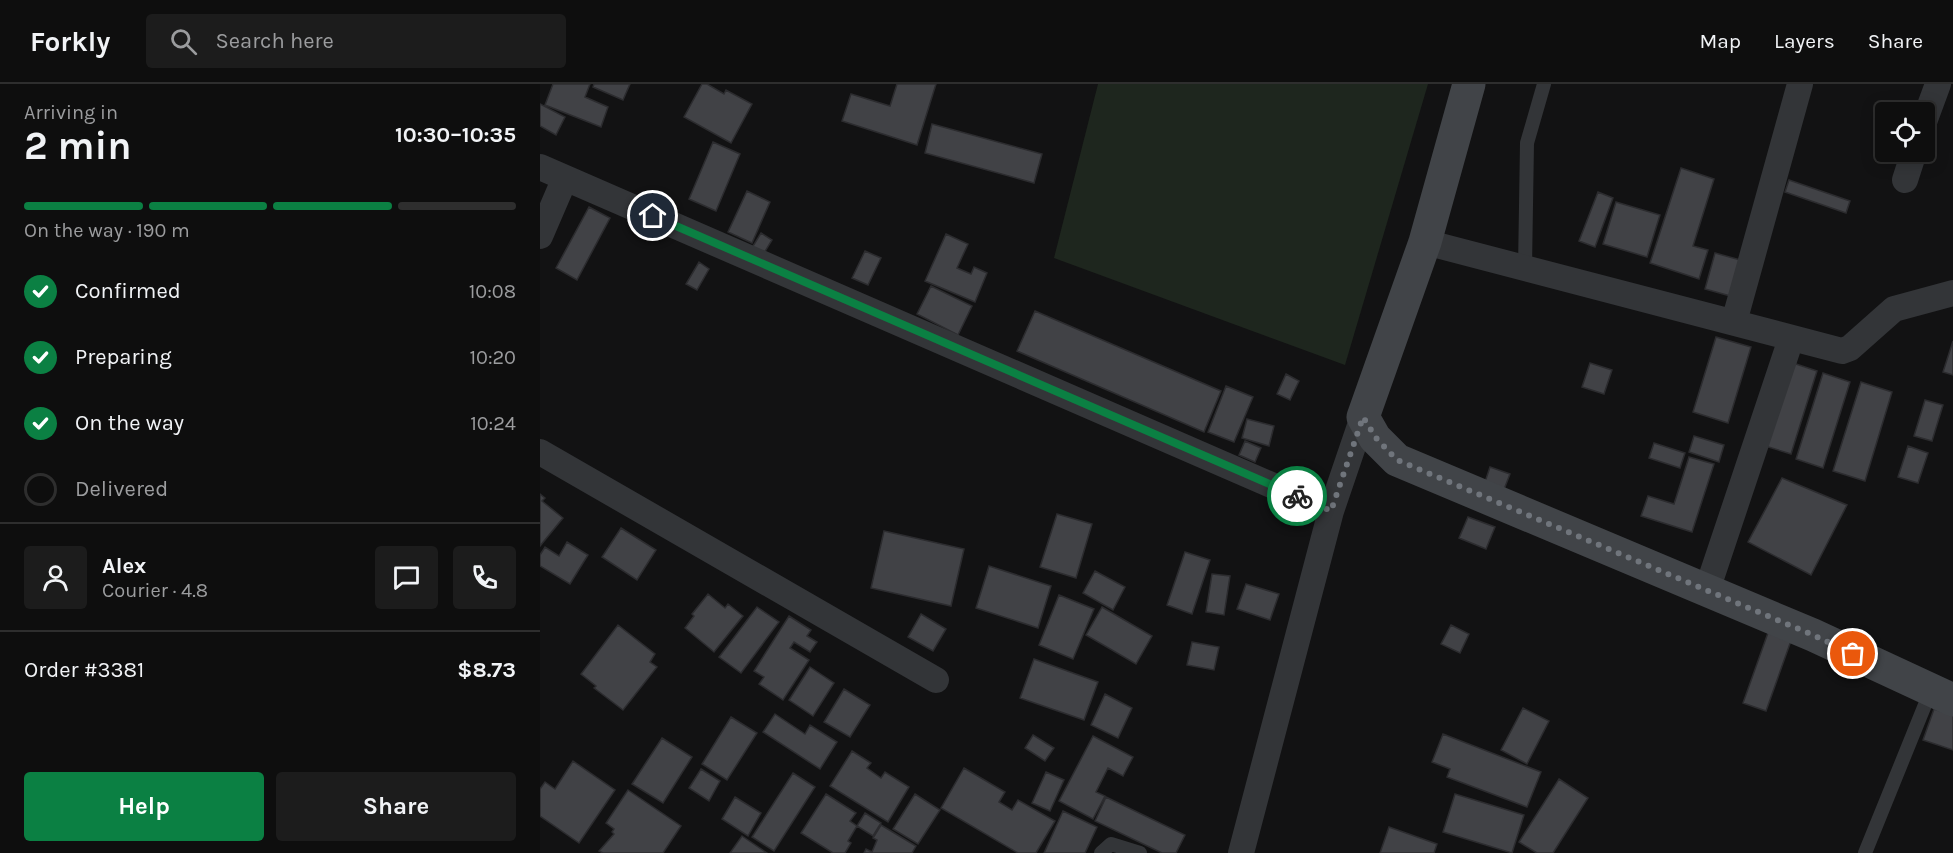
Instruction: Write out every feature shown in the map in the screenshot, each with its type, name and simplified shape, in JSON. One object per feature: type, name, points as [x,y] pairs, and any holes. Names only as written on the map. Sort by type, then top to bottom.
[{"type":"street","points":[[1241,853],[1331,511],[1425,242],[1470,84]]},
{"type":"street","points":[[1734,322],[1800,84]]},
{"type":"street","points":[[1931,102],[1938,84]]},
{"type":"street","points":[[1905,180],[1911,162]]},
{"type":"street","points":[[540,167],[1331,511]]},
{"type":"street","points":[[540,236],[565,178]]},
{"type":"street","points":[[1425,242],[1842,351],[1850,348],[1894,309],[1953,293]]},
{"type":"street","points":[[1707,590],[1791,339]]},
{"type":"street","points":[[1363,417],[1376,438],[1397,460],[1813,635],[1942,695]]},
{"type":"street","points":[[540,452],[936,680]]},
{"type":"lane","points":[[1525,268],[1527,143],[1544,84]]},
{"type":"lane","points":[[1865,853],[1942,695]]},
{"type":"lane","points":[[1101,853],[1111,844],[1140,853]]},
{"type":"shaded area","points":[[1098,84],[1428,84],[1345,365],[1054,258]]},
{"type":"building","points":[[553,84],[590,84],[585,97],[608,107],[601,127],[545,105]]},
{"type":"building","points":[[594,84],[630,84],[623,100],[593,87]]},
{"type":"building","points":[[702,84],[707,84],[724,94],[726,90],[752,104],[731,143],[684,117]]},
{"type":"building","points":[[897,84],[936,84],[917,145],[842,121],[851,94],[890,106]]},
{"type":"building","points":[[540,104],[565,117],[556,135],[540,126]]},
{"type":"building","points":[[932,124],[1042,154],[1034,183],[925,153]]},
{"type":"building","points":[[713,142],[740,154],[716,211],[689,199]]},
{"type":"building","points":[[1681,168],[1714,179],[1693,246],[1708,250],[1699,279],[1650,263]]},
{"type":"building","points":[[1789,180],[1850,201],[1846,213],[1785,192]]},
{"type":"building","points":[[747,191],[770,202],[752,243],[728,232]]},
{"type":"building","points":[[1598,192],[1613,198],[1595,247],[1579,241]]},
{"type":"building","points":[[1616,202],[1660,215],[1647,257],[1603,244]]},
{"type":"building","points":[[589,207],[610,218],[577,280],[556,268]]},
{"type":"building","points":[[761,233],[772,240],[761,258],[750,251]]},
{"type":"building","points":[[946,234],[968,244],[957,268],[971,274],[974,267],[987,273],[975,302],[925,281]]},
{"type":"building","points":[[865,251],[881,258],[868,285],[852,278]]},
{"type":"building","points":[[1715,253],[1744,261],[1734,297],[1705,289]]},
{"type":"building","points":[[699,262],[709,269],[697,290],[686,284]]},
{"type":"building","points":[[931,286],[972,306],[958,335],[917,314]]},
{"type":"building","points":[[1035,311],[1221,391],[1204,432],[1017,351]]},
{"type":"building","points":[[1716,337],[1751,347],[1728,423],[1693,412]]},
{"type":"building","points":[[1953,341],[1953,375],[1943,372]]},
{"type":"building","points":[[1790,362],[1817,371],[1791,454],[1762,445]]},
{"type":"building","points":[[1590,363],[1612,370],[1604,394],[1582,387]]},
{"type":"building","points":[[1823,373],[1850,382],[1823,468],[1796,459]]},
{"type":"building","points":[[1286,374],[1299,381],[1290,400],[1277,394]]},
{"type":"building","points":[[1861,382],[1892,392],[1865,481],[1833,471]]},
{"type":"building","points":[[1226,386],[1253,397],[1234,442],[1208,432]]},
{"type":"building","points":[[1925,400],[1943,405],[1932,441],[1914,436]]},
{"type":"building","points":[[1247,419],[1274,426],[1269,446],[1242,438]]},
{"type":"building","points":[[1694,436],[1724,445],[1719,462],[1689,452]]},
{"type":"building","points":[[1245,441],[1261,448],[1255,462],[1239,455]]},
{"type":"building","points":[[1654,443],[1685,453],[1680,468],[1649,458]]},
{"type":"building","points":[[1908,446],[1928,453],[1918,483],[1898,477]]},
{"type":"building","points":[[1689,457],[1714,464],[1692,532],[1641,516],[1648,496],[1674,504]]},
{"type":"building","points":[[1490,467],[1510,474],[1503,492],[1484,485]]},
{"type":"building","points":[[1782,478],[1847,505],[1811,575],[1748,542]]},
{"type":"building","points":[[540,494],[545,498],[542,501],[563,518],[540,546]]},
{"type":"building","points":[[1057,514],[1092,524],[1076,578],[1040,567]]},
{"type":"building","points":[[1468,517],[1495,527],[1486,549],[1459,538]]},
{"type":"building","points":[[621,528],[656,550],[637,580],[602,557]]},
{"type":"building","points":[[884,531],[964,549],[951,606],[871,588]]},
{"type":"building","points":[[567,542],[588,555],[570,584],[540,566],[540,555],[545,547],[559,556]]},
{"type":"building","points":[[1185,552],[1210,560],[1192,614],[1167,605]]},
{"type":"building","points":[[989,566],[1051,586],[1038,628],[976,608]]},
{"type":"building","points":[[1095,571],[1125,587],[1113,610],[1083,593]]},
{"type":"building","points":[[1212,574],[1230,576],[1224,615],[1206,612]]},
{"type":"building","points":[[1246,584],[1279,594],[1270,620],[1237,609]]},
{"type":"building","points":[[708,594],[725,608],[728,604],[743,616],[714,652],[685,628],[694,616],[692,614]]},
{"type":"building","points":[[1059,595],[1094,609],[1073,659],[1039,645]]},
{"type":"building","points":[[757,607],[779,622],[741,673],[719,657]]},
{"type":"building","points":[[1102,607],[1152,636],[1136,664],[1086,635]]},
{"type":"building","points":[[921,614],[946,629],[933,651],[908,637]]},
{"type":"building","points":[[789,616],[811,630],[807,636],[817,642],[810,652],[794,642],[790,648],[809,660],[783,700],[759,684],[764,677],[754,671]]},
{"type":"building","points":[[618,625],[655,654],[650,662],[657,667],[623,710],[594,688],[596,686],[581,674]]},
{"type":"building","points":[[1451,625],[1469,634],[1460,653],[1441,644]]},
{"type":"building","points":[[1769,630],[1792,638],[1766,711],[1743,703]]},
{"type":"building","points":[[1192,642],[1219,647],[1214,670],[1187,665]]},
{"type":"building","points":[[1034,659],[1098,682],[1084,720],[1020,698]]},
{"type":"building","points":[[810,667],[834,683],[813,716],[789,700]]},
{"type":"building","points":[[844,689],[870,705],[850,737],[824,722]]},
{"type":"building","points":[[1105,694],[1132,708],[1118,738],[1091,725]]},
{"type":"building","points":[[1523,708],[1549,721],[1527,764],[1501,750]]},
{"type":"building","points":[[1934,709],[1953,715],[1953,750],[1923,740]]},
{"type":"building","points":[[775,714],[805,734],[810,725],[837,742],[820,769],[763,732]]},
{"type":"building","points":[[731,717],[757,733],[727,780],[702,764]]},
{"type":"building","points":[[1443,734],[1541,772],[1527,807],[1447,777],[1450,769],[1432,762]]},
{"type":"building","points":[[1033,735],[1054,748],[1045,761],[1025,748]]},
{"type":"building","points":[[1093,736],[1133,757],[1123,776],[1108,768],[1096,792],[1105,796],[1093,819],[1059,801]]},
{"type":"building","points":[[662,738],[692,757],[663,803],[632,784]]},
{"type":"building","points":[[852,751],[871,763],[867,768],[881,778],[885,772],[909,787],[888,822],[830,786]]},
{"type":"building","points":[[573,761],[615,790],[579,843],[540,816],[540,789],[545,782],[555,789]]},
{"type":"building","points":[[964,768],[1005,792],[999,802],[1012,810],[1018,800],[1055,821],[1036,853],[1018,853],[941,808]]},
{"type":"building","points":[[701,769],[720,781],[709,801],[689,788]]},
{"type":"building","points":[[1046,772],[1064,780],[1050,811],[1032,803]]},
{"type":"building","points":[[793,773],[815,787],[774,851],[752,837]]},
{"type":"building","points":[[1559,779],[1588,798],[1553,853],[1537,853],[1519,842]]},
{"type":"building","points":[[628,790],[681,826],[663,853],[603,853],[599,851],[614,834],[612,832],[614,829],[606,823]]},
{"type":"building","points":[[826,794],[856,813],[850,821],[857,826],[848,841],[851,843],[845,853],[833,853],[801,833]]},
{"type":"building","points":[[915,794],[940,810],[918,844],[893,829]]},
{"type":"building","points":[[1455,794],[1524,815],[1512,853],[1443,832]]},
{"type":"building","points":[[735,797],[761,813],[748,836],[722,819]]},
{"type":"building","points":[[1106,797],[1185,835],[1176,853],[1162,853],[1095,821]]},
{"type":"building","points":[[1063,811],[1097,827],[1085,853],[1044,853]]},
{"type":"building","points":[[865,813],[881,823],[873,836],[857,826]]},
{"type":"building","points":[[881,825],[916,846],[912,853],[864,853],[866,849],[872,852],[877,840],[873,838]]},
{"type":"building","points":[[1389,827],[1437,844],[1434,853],[1380,853]]},
{"type":"building","points":[[742,836],[767,853],[730,853]]},
{"type":"way so far","points":[[1297,496],[1331,511],[1363,417],[1376,438],[1397,460],[1813,635],[1853,654]]},
{"type":"route","points":[[653,216],[1297,496]]}]
